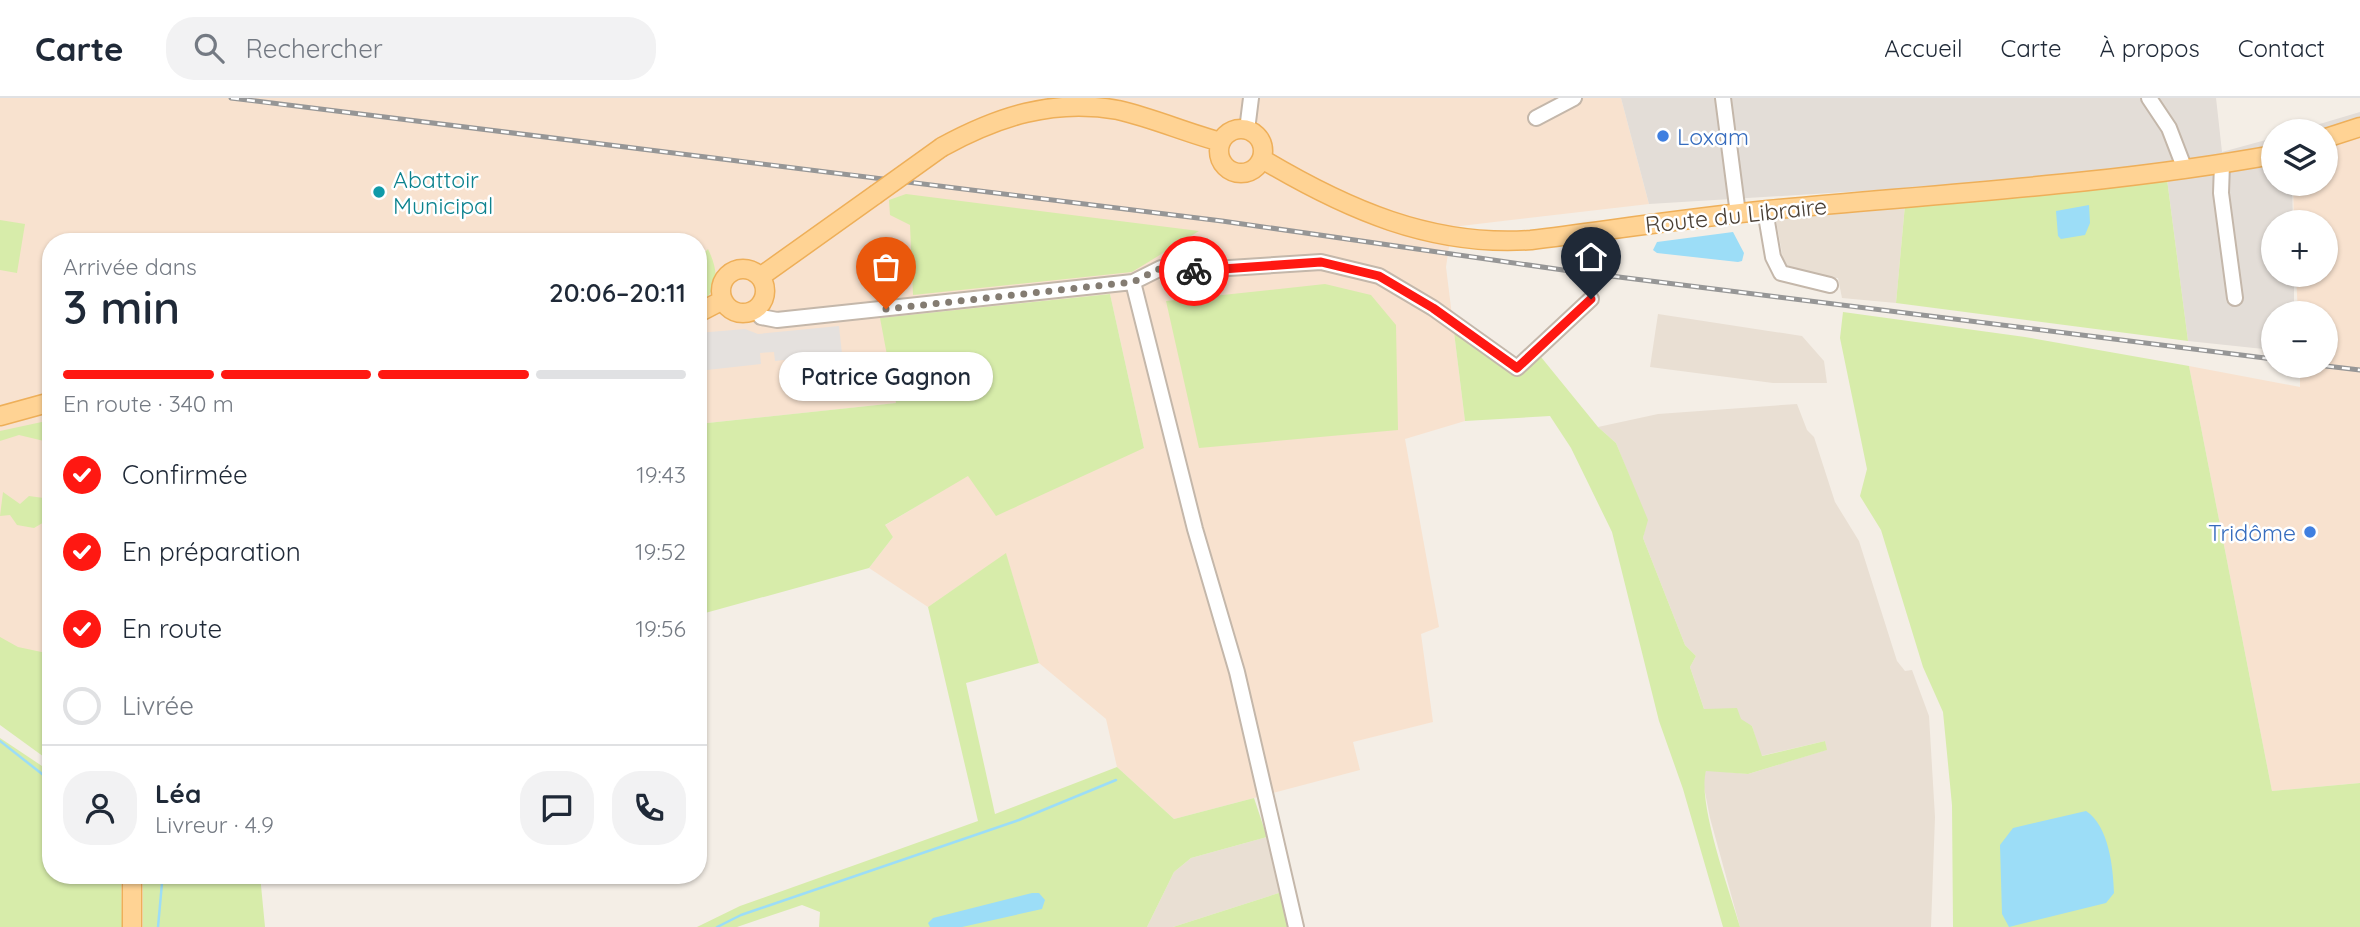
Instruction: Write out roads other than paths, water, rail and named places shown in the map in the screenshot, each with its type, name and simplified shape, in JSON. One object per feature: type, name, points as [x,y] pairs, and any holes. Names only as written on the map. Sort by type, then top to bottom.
[{"type":"main road","points":[[760,277],[942,147],[988,122],[1023,111],[1088,106],[1118,110],[1221,142]]},
{"type":"main road","points":[[2338,134],[2360,127]]},
{"type":"main road","points":[[1247,130],[1262,145],[1262,159],[1254,169],[1234,172],[1220,157],[1221,142],[1229,133],[1247,130]]},
{"type":"main road","name":"Route du Libraire","points":[[1262,159],[1378,218],[1454,238],[1531,240],[1765,210],[2032,186],[2261,157]]},
{"type":"main road","points":[[741,269],[760,277],[764,298],[754,309],[733,310],[723,300],[722,286],[729,274],[741,269]]},
{"type":"main road","points":[[707,308],[723,300]]},
{"type":"main road","points":[[0,416],[42,404]]},
{"type":"main road","points":[[0,424],[42,413]]},
{"type":"main road","points":[[132,884],[132,927]]},
{"type":"street","points":[[1247,130],[1251,98]]},
{"type":"street","points":[[1536,118],[1574,98]]},
{"type":"street","points":[[1723,98],[1738,214]]},
{"type":"street","points":[[2150,98],[2169,128],[2184,167]]},
{"type":"street","points":[[2222,164],[2221,193],[2235,298]]},
{"type":"street","points":[[1765,210],[1773,257],[1781,273],[1830,285]]},
{"type":"street","points":[[754,309],[761,317],[777,320],[1133,282],[1161,268],[1167,272],[1321,262],[1379,276],[1433,308],[1517,368],[1591,299]]},
{"type":"street","points":[[1133,282],[1195,530],[1237,672],[1296,927]]},
{"type":"water","points":[[2089,205],[2090,223],[2085,235],[2061,239],[2058,236],[2056,211]]},
{"type":"water","points":[[1733,232],[1744,253],[1742,261],[1738,262],[1657,253],[1653,250],[1657,242]]},
{"type":"water","points":[[2086,811],[2100,826],[2105,837],[2111,860],[2114,893],[2106,903],[2009,927],[2002,914],[2000,845],[2013,828]]},
{"type":"water","points":[[1039,893],[1045,900],[1042,909],[962,927],[930,927],[928,923],[933,918]]},
{"type":"waterway","points":[[0,741],[42,774]]},
{"type":"waterway","points":[[717,927],[741,915],[1019,820],[1116,780]]},
{"type":"waterway","points":[[158,927],[162,884]]},
{"type":"railway","points":[[231,98],[1222,221],[1563,270],[2261,357]]},
{"type":"railway","points":[[2338,367],[2360,370]]},
{"type":"place","name":"Loxam","points":[[1663,136]]},
{"type":"place","name":"Abattoir Municipal","points":[[379,192]]},
{"type":"place","name":"Patrice Gagnon","points":[[886,309]]},
{"type":"place","name":"Tridôme","points":[[2310,532]]}]
